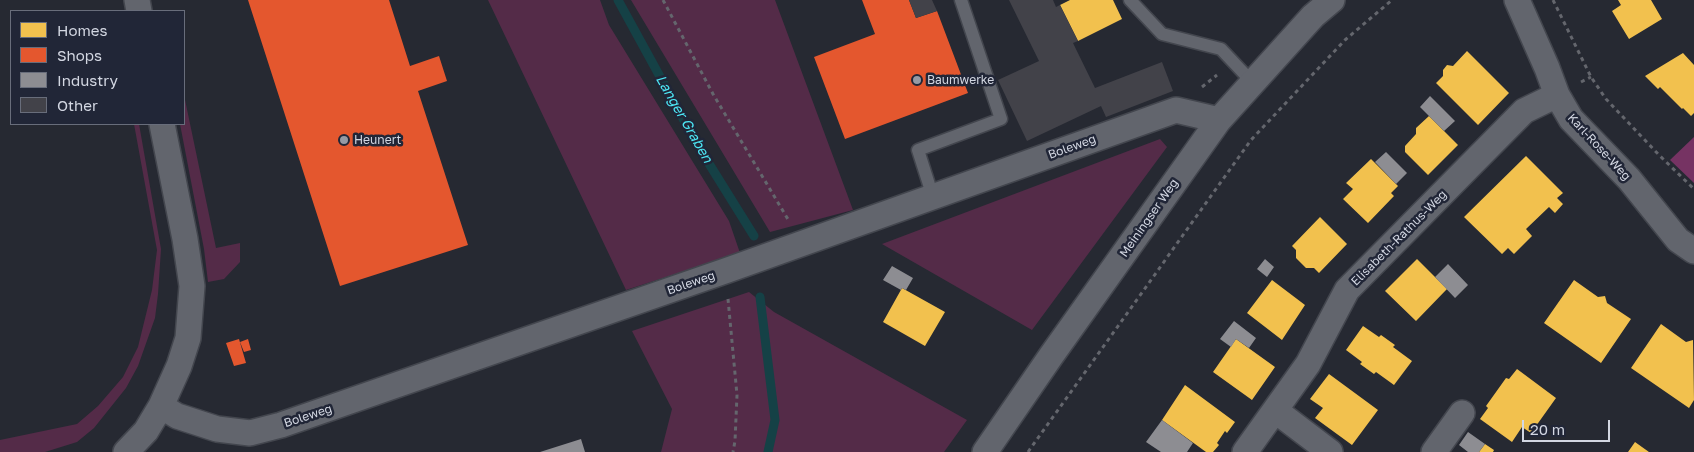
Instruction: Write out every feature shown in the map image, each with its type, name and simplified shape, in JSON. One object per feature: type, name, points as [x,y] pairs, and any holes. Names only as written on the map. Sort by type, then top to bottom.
[{"type":"street","name":"Meiningser Weg","points":[[985,452],[1219,120],[1313,16],[1332,0]]},
{"type":"street","name":"Karl-Rose-Weg","points":[[1517,0],[1547,68],[1556,95],[1571,120],[1629,179],[1678,240],[1694,251]]},
{"type":"street","name":"Elisabeth-Rathus-Weg","points":[[1245,452],[1308,364],[1347,290],[1524,111],[1556,95]]},
{"type":"street","name":"Boleweg","points":[[161,406],[177,416],[217,429],[250,433],[315,415],[1176,110]]},
{"type":"street","points":[[1176,110],[1219,120]]},
{"type":"street","points":[[126,452],[146,431],[161,406],[179,366],[188,338],[192,286],[185,239],[162,125]]},
{"type":"street","points":[[1276,411],[1330,452]]},
{"type":"street","points":[[1434,452],[1462,413]]},
{"type":"lane","points":[[933,197],[918,150],[1001,119],[961,0]]},
{"type":"lane","points":[[1130,0],[1162,34],[1221,50],[1253,83]]},
{"type":"path","points":[[663,0],[713,94],[793,227],[804,242]]},
{"type":"path","points":[[1028,452],[1251,140],[1345,40],[1392,0]]},
{"type":"path","points":[[1553,0],[1592,77],[1606,99],[1694,188]]},
{"type":"path","points":[[1176,110],[1233,62]]},
{"type":"path","points":[[725,271],[736,395],[733,452]]},
{"type":"shaded area","points":[[488,0],[600,0],[609,25],[729,221],[740,253],[626,290]]},
{"type":"shaded area","points":[[631,0],[775,0],[853,210],[770,232]]},
{"type":"shaded area","points":[[185,100],[216,248],[240,243],[240,262],[224,279],[208,282],[204,249],[180,125],[185,125]]},
{"type":"shaded area","points":[[134,125],[139,125],[161,249],[155,318],[138,366],[126,388],[94,428],[77,442],[45,452],[0,452],[0,440],[77,424],[98,406],[123,377],[138,347],[152,290],[157,250]]},
{"type":"shaded area","points":[[1694,137],[1694,183],[1670,160]]},
{"type":"shaded area","points":[[1160,139],[1167,147],[1032,330],[882,244]]},
{"type":"shaded area","points":[[749,292],[774,312],[967,420],[944,452],[661,452],[672,409],[632,331]]},
{"type":"building: Homes","points":[[1070,0],[1113,0],[1122,19],[1078,41],[1060,5]]},
{"type":"building: Homes","points":[[1618,0],[1651,0],[1662,19],[1629,39],[1612,11],[1621,5]]},
{"type":"building: Homes","points":[[1467,51],[1509,93],[1478,125],[1436,83],[1443,76],[1443,70],[1447,65],[1453,66]]},
{"type":"building: Homes","points":[[1683,53],[1694,65],[1694,113],[1691,116],[1660,87],[1658,89],[1645,76]]},
{"type":"building: Homes","points":[[1429,116],[1458,145],[1428,175],[1405,152],[1405,146],[1416,134],[1416,128]]},
{"type":"building: Homes","points":[[1526,156],[1563,193],[1557,198],[1563,204],[1555,213],[1549,207],[1526,229],[1532,236],[1514,254],[1508,248],[1502,254],[1464,217]]},
{"type":"building: Homes","points":[[1371,159],[1398,186],[1391,193],[1394,196],[1368,223],[1343,199],[1353,189],[1346,183]]},
{"type":"building: Homes","points":[[1320,217],[1347,244],[1319,273],[1314,268],[1306,268],[1296,258],[1296,250],[1292,246]]},
{"type":"building: Homes","points":[[1417,259],[1447,289],[1416,321],[1385,291]]},
{"type":"building: Homes","points":[[1272,280],[1305,305],[1282,340],[1247,313]]},
{"type":"building: Homes","points":[[1574,280],[1598,297],[1605,296],[1607,303],[1631,319],[1601,363],[1544,323]]},
{"type":"building: Homes","points":[[902,288],[945,312],[925,346],[883,322]]},
{"type":"building: Homes","points":[[1661,324],[1686,342],[1693,340],[1694,400],[1689,408],[1631,368]]},
{"type":"building: Homes","points":[[1363,326],[1395,345],[1393,347],[1412,361],[1394,385],[1376,372],[1374,374],[1360,364],[1362,362],[1346,350]]},
{"type":"building: Homes","points":[[1236,339],[1275,367],[1252,400],[1213,372]]},
{"type":"building: Homes","points":[[1517,369],[1556,398],[1531,433],[1522,427],[1512,442],[1480,419],[1488,408],[1486,406],[1506,378],[1509,379]]},
{"type":"building: Homes","points":[[1329,374],[1378,410],[1352,445],[1315,418],[1323,408],[1310,399]]},
{"type":"building: Homes","points":[[1185,385],[1235,422],[1227,433],[1225,431],[1217,443],[1219,445],[1213,452],[1206,452],[1162,420]]},
{"type":"building: Homes","points":[[1635,442],[1649,452],[1628,452]]},
{"type":"building: Homes","points":[[1485,444],[1494,450],[1493,452],[1479,452]]},
{"type":"building: Shops","points":[[248,0],[389,0],[410,66],[439,56],[447,81],[418,91],[468,245],[340,286]]},
{"type":"building: Shops","points":[[862,0],[909,0],[916,18],[937,11],[968,93],[845,139],[814,57],[875,34]]},
{"type":"building: Shops","points":[[239,339],[246,363],[234,366],[226,343]]},
{"type":"building: Shops","points":[[248,339],[251,350],[244,352],[240,342]]},
{"type":"building: Industry","points":[[1430,96],[1455,121],[1444,131],[1420,107]]},
{"type":"building: Industry","points":[[1386,152],[1407,173],[1396,184],[1375,162]]},
{"type":"building: Industry","points":[[1265,259],[1274,267],[1267,277],[1257,269]]},
{"type":"building: Industry","points":[[1448,264],[1468,285],[1455,298],[1435,277]]},
{"type":"building: Industry","points":[[892,266],[913,278],[906,290],[902,288],[901,290],[883,280]]},
{"type":"building: Industry","points":[[1234,321],[1256,338],[1249,348],[1236,339],[1231,347],[1220,339]]},
{"type":"building: Industry","points":[[1162,420],[1193,443],[1187,452],[1161,452],[1146,442]]},
{"type":"building: Industry","points":[[1468,432],[1485,444],[1479,452],[1468,452],[1459,445]]},
{"type":"building: Industry","points":[[581,439],[585,452],[540,452]]},
{"type":"building: Other","points":[[909,0],[932,0],[937,11],[916,18]]},
{"type":"building: Other","points":[[1009,0],[1053,0],[1056,7],[1060,5],[1078,41],[1073,43],[1095,88],[1162,62],[1173,91],[1106,117],[1101,106],[1027,141],[998,80],[1039,61]]},
{"type":"waterway","name":"Langer Graben","points":[[618,0],[698,146],[754,236]]},
{"type":"waterway","name":"Langer Graben","points":[[760,297],[775,420],[768,452]]},
{"type":"place","name":"Baumwerke","points":[[917,80]]},
{"type":"place","name":"Heunert","points":[[344,140]]}]
